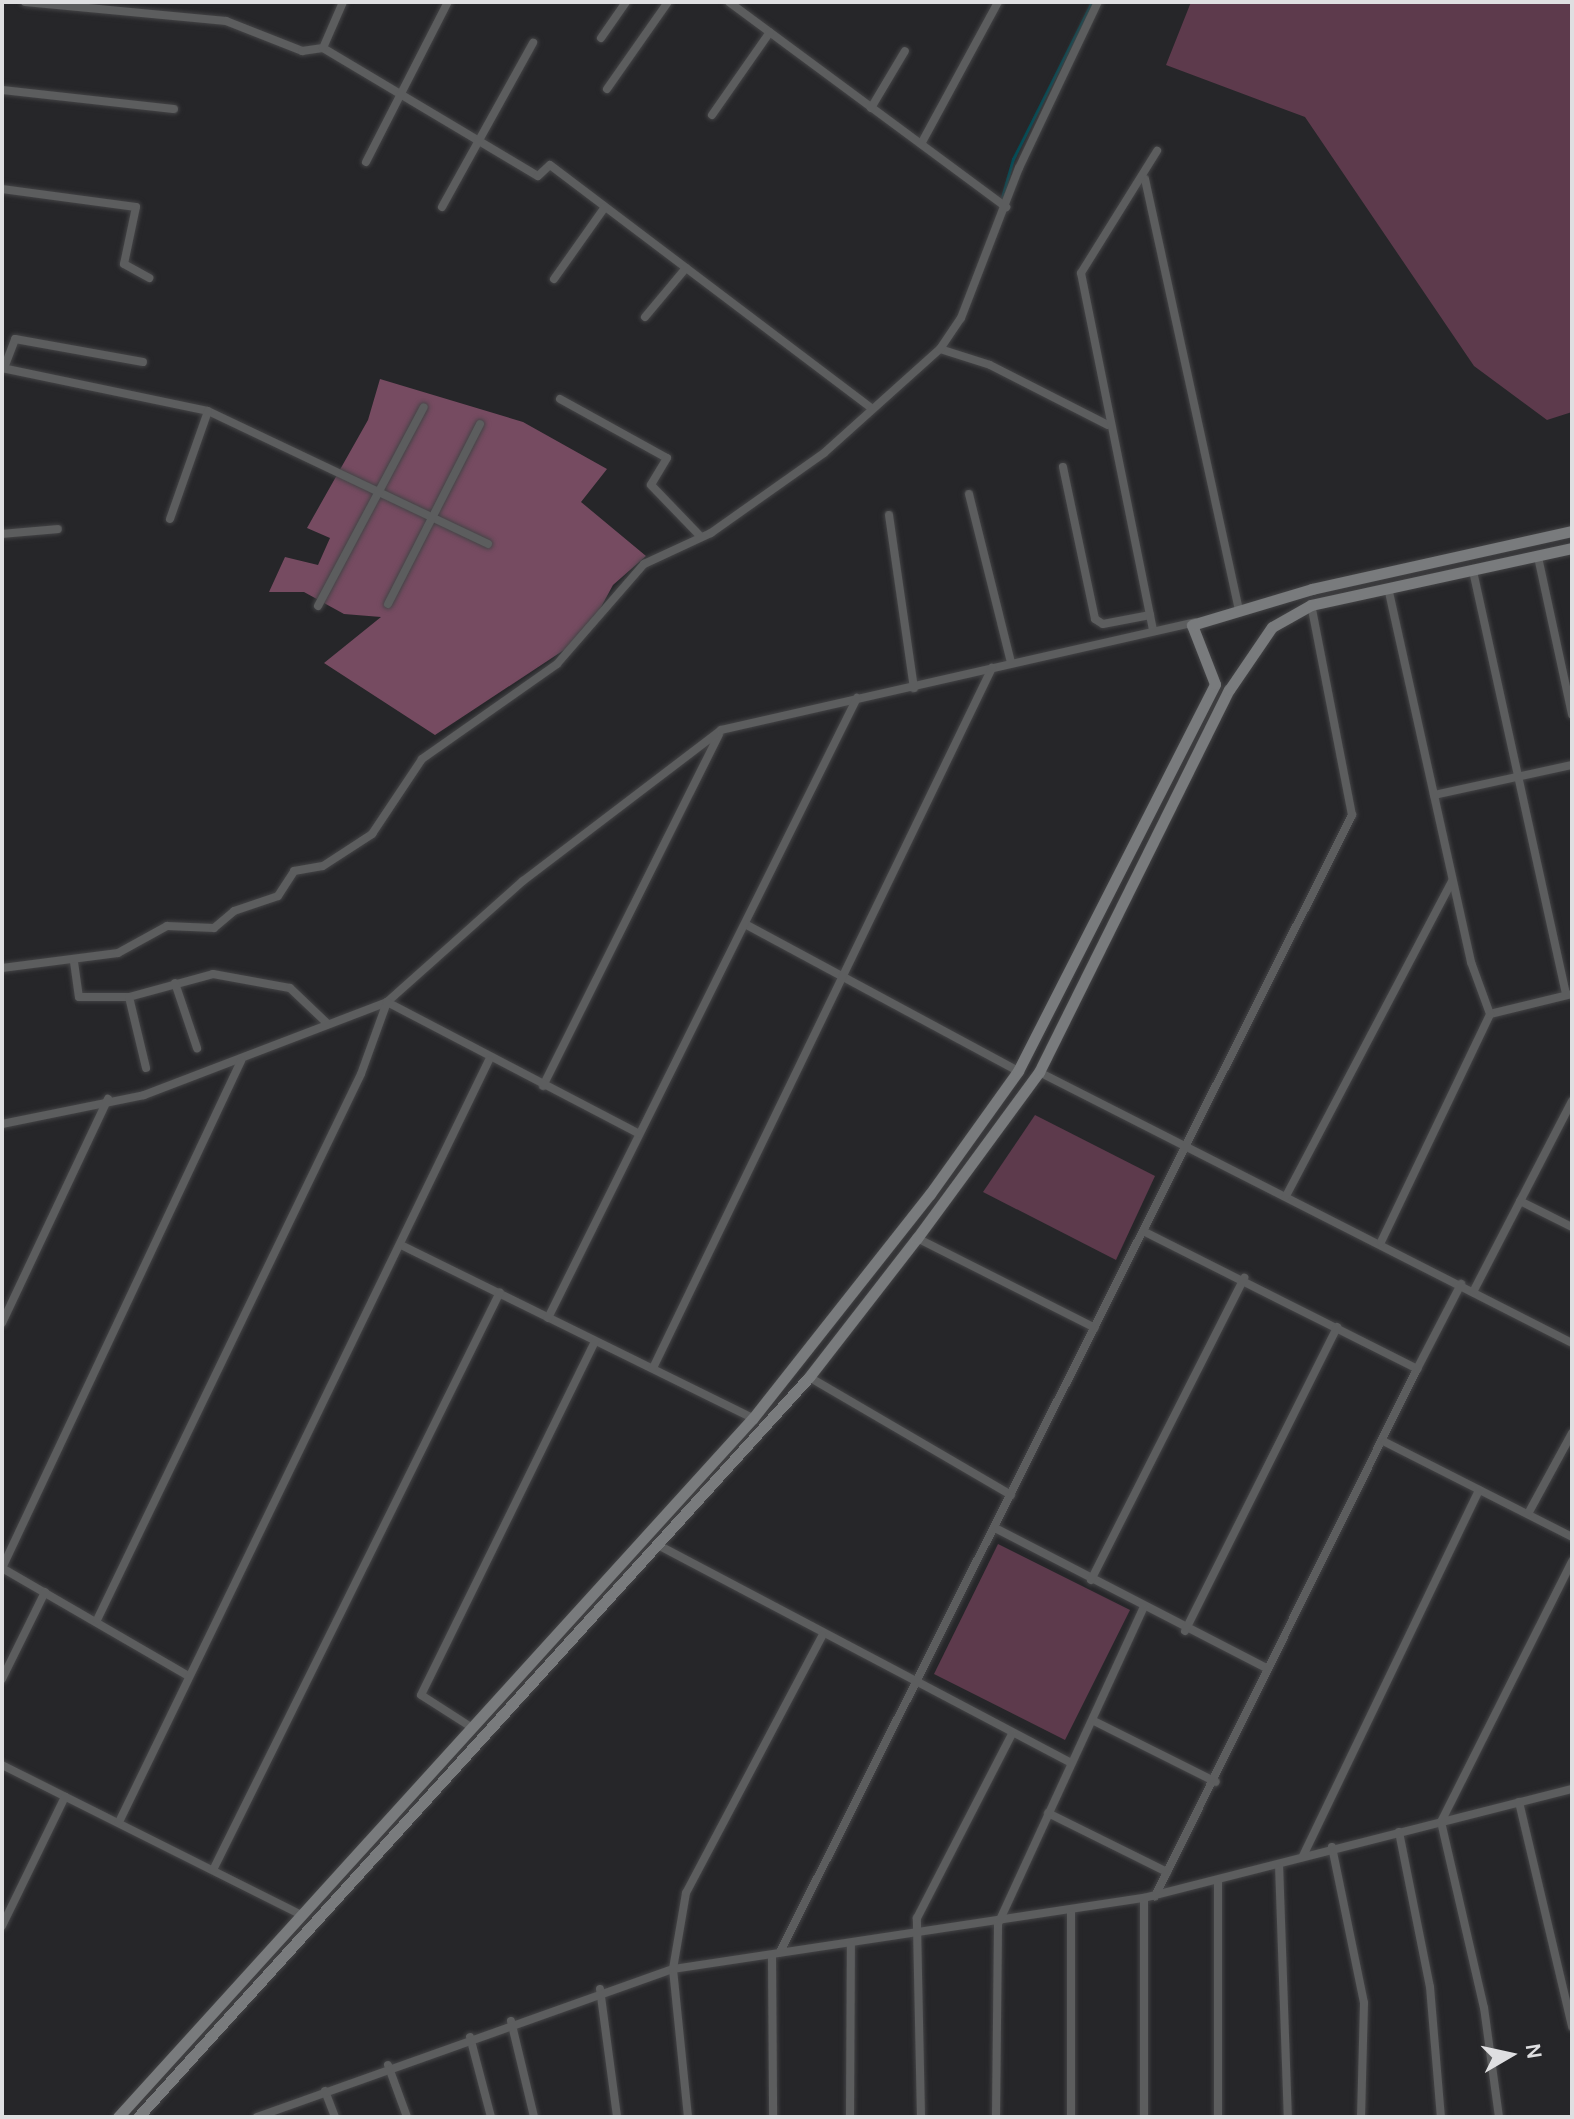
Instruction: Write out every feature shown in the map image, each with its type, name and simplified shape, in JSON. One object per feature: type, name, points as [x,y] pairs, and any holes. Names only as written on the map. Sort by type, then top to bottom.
[{"type":"main road","points":[[118,2117],[753,1418],[1018,1071],[1215,684],[1211,661],[1191,632],[1195,621],[1572,531]]},
{"type":"main road","points":[[138,2117],[809,1377],[917,1238],[1039,1072],[1229,690],[1272,627],[1311,605],[1572,548]]},
{"type":"main road","points":[[1215,684],[1229,690]]},
{"type":"street","points":[[25,2],[226,21],[302,51],[323,48],[538,176],[550,165],[871,408]]},
{"type":"street","points":[[323,48],[343,2]]},
{"type":"street","points":[[366,162],[448,2]]},
{"type":"street","points":[[601,38],[626,2]]},
{"type":"street","points":[[607,89],[668,2]]},
{"type":"street","points":[[729,2],[1006,207]]},
{"type":"street","points":[[921,144],[998,2]]},
{"type":"street","points":[[2,968],[74,962],[118,953],[167,926],[214,928],[234,911],[278,896],[294,871],[339,857],[372,834],[422,759],[557,664],[644,564],[700,536],[807,467],[940,349],[961,318],[1006,207],[1098,2]]},
{"type":"street","points":[[712,115],[770,32]]},
{"type":"street","points":[[442,207],[533,43]]},
{"type":"street","points":[[871,108],[905,51]]},
{"type":"street","points":[[2,90],[174,109]]},
{"type":"street","points":[[1153,630],[1108,425],[1081,273],[1145,179],[1157,151]]},
{"type":"street","points":[[1145,179],[1239,611]]},
{"type":"street","points":[[2,189],[136,207],[124,264],[149,278]]},
{"type":"street","points":[[554,279],[605,207]]},
{"type":"street","points":[[645,317],[686,268]]},
{"type":"street","points":[[143,362],[15,339],[3,368],[208,411],[488,544]]},
{"type":"street","points":[[940,349],[990,365],[1108,425]]},
{"type":"street","points":[[560,399],[667,458],[651,485],[700,536]]},
{"type":"street","points":[[318,606],[424,407]]},
{"type":"street","points":[[170,519],[208,411]]},
{"type":"street","points":[[388,604],[480,424]]},
{"type":"street","points":[[1063,467],[1095,619],[1103,624],[1150,615]]},
{"type":"street","points":[[969,494],[1011,663]]},
{"type":"street","points":[[889,515],[914,688]]},
{"type":"street","points":[[2,534],[58,529]]},
{"type":"street","points":[[1538,557],[1572,714]]},
{"type":"street","points":[[1473,571],[1569,994],[1490,1014]]},
{"type":"street","points":[[1381,1242],[1490,1014],[1453,880],[1388,588]]},
{"type":"street","points":[[773,2117],[776,1954],[1145,1232],[1352,815],[1311,605]]},
{"type":"street","points":[[2,1124],[108,1099],[144,1095],[241,1061],[387,1002],[523,881],[721,730],[1195,621]]},
{"type":"street","points":[[653,1368],[992,668]]},
{"type":"street","points":[[548,1318],[857,698]]},
{"type":"street","points":[[543,1086],[721,730]]},
{"type":"street","points":[[1434,795],[1572,765]]},
{"type":"street","points":[[1286,1196],[1453,880]]},
{"type":"street","points":[[745,924],[1018,1071]]},
{"type":"street","points":[[74,962],[79,997],[129,997],[213,974],[263,980],[290,988],[328,1024]]},
{"type":"street","points":[[175,983],[197,1048]]},
{"type":"street","points":[[129,997],[146,1068]]},
{"type":"street","points":[[387,1002],[489,1060],[639,1134]]},
{"type":"street","points":[[97,1620],[361,1074],[387,1002]]},
{"type":"street","points":[[119,1822],[489,1060]]},
{"type":"street","points":[[188,1676],[97,1620],[2,1568],[241,1061]]},
{"type":"street","points":[[1039,1072],[1381,1242],[1572,1343]]},
{"type":"street","points":[[2,1323],[108,1099]]},
{"type":"street","points":[[1473,1292],[1569,1114],[1572,1101]]},
{"type":"street","points":[[1520,1201],[1572,1227]]},
{"type":"street","points":[[1145,1232],[1244,1278],[1417,1369]]},
{"type":"street","points":[[917,1238],[1095,1328]]},
{"type":"street","points":[[401,1245],[753,1418]]},
{"type":"street","points":[[1091,1580],[1244,1278]]},
{"type":"street","points":[[1155,1896],[1216,1782],[1268,1669],[1385,1442],[1417,1369],[1461,1284]]},
{"type":"street","points":[[213,1870],[500,1292]]},
{"type":"street","points":[[1185,1631],[1337,1327]]},
{"type":"street","points":[[471,1727],[421,1695],[595,1341]]},
{"type":"street","points":[[809,1377],[1011,1495]]},
{"type":"street","points":[[1529,1512],[1572,1433]]},
{"type":"street","points":[[1385,1442],[1529,1512],[1572,1537]]},
{"type":"street","points":[[1303,1856],[1479,1490]]},
{"type":"street","points":[[995,1528],[1185,1631],[1268,1669]]},
{"type":"street","points":[[658,1545],[913,1684],[1070,1762]]},
{"type":"street","points":[[1499,2117],[1484,2008],[1441,1822],[1572,1561]]},
{"type":"street","points":[[2,1679],[45,1592]]},
{"type":"street","points":[[996,2117],[998,1924],[1143,1609]]},
{"type":"street","points":[[688,2117],[673,1969],[686,1893],[822,1636]]},
{"type":"street","points":[[1094,1721],[1216,1782]]},
{"type":"street","points":[[921,2117],[923,1936],[917,1918],[1012,1734]]},
{"type":"street","points":[[2,1765],[301,1915]]},
{"type":"street","points":[[257,2117],[388,2065],[600,1989],[673,1969],[851,1943],[923,1936],[1155,1896],[1332,1847],[1572,1789]]},
{"type":"street","points":[[2,1926],[65,1797]]},
{"type":"street","points":[[1519,1802],[1572,2027]]},
{"type":"street","points":[[1048,1813],[1167,1872]]},
{"type":"street","points":[[1399,1832],[1430,1987],[1441,2117]]},
{"type":"street","points":[[1332,1847],[1364,2003],[1361,2117]]},
{"type":"street","points":[[1279,1864],[1288,2117]]},
{"type":"street","points":[[1218,1881],[1218,2117]]},
{"type":"street","points":[[1144,1898],[1144,2117]]},
{"type":"street","points":[[1071,1910],[1071,2117]]},
{"type":"street","points":[[850,2117],[851,1943]]},
{"type":"street","points":[[600,1989],[617,2117]]},
{"type":"street","points":[[511,2021],[534,2117]]},
{"type":"street","points":[[470,2037],[491,2117]]},
{"type":"street","points":[[388,2065],[407,2117]]},
{"type":"street","points":[[325,2091],[335,2117]]},
{"type":"shaded area","points":[[1191,2],[1572,2],[1572,412],[1547,420],[1474,366],[1305,117],[1166,65]]},
{"type":"shaded area","points":[[380,379],[523,422],[607,469],[581,502],[646,556],[613,585],[593,622],[567,648],[435,735],[324,663],[381,617],[344,614],[304,592],[269,592],[285,557],[318,565],[330,538],[307,528],[368,420]]},
{"type":"shaded area","points":[[1035,1115],[1155,1176],[1116,1260],[983,1192]]},
{"type":"shaded area","points":[[998,1544],[1130,1610],[1065,1740],[934,1674]]},
{"type":"waterway","points":[[1001,201],[1013,159],[1092,2]]}]
